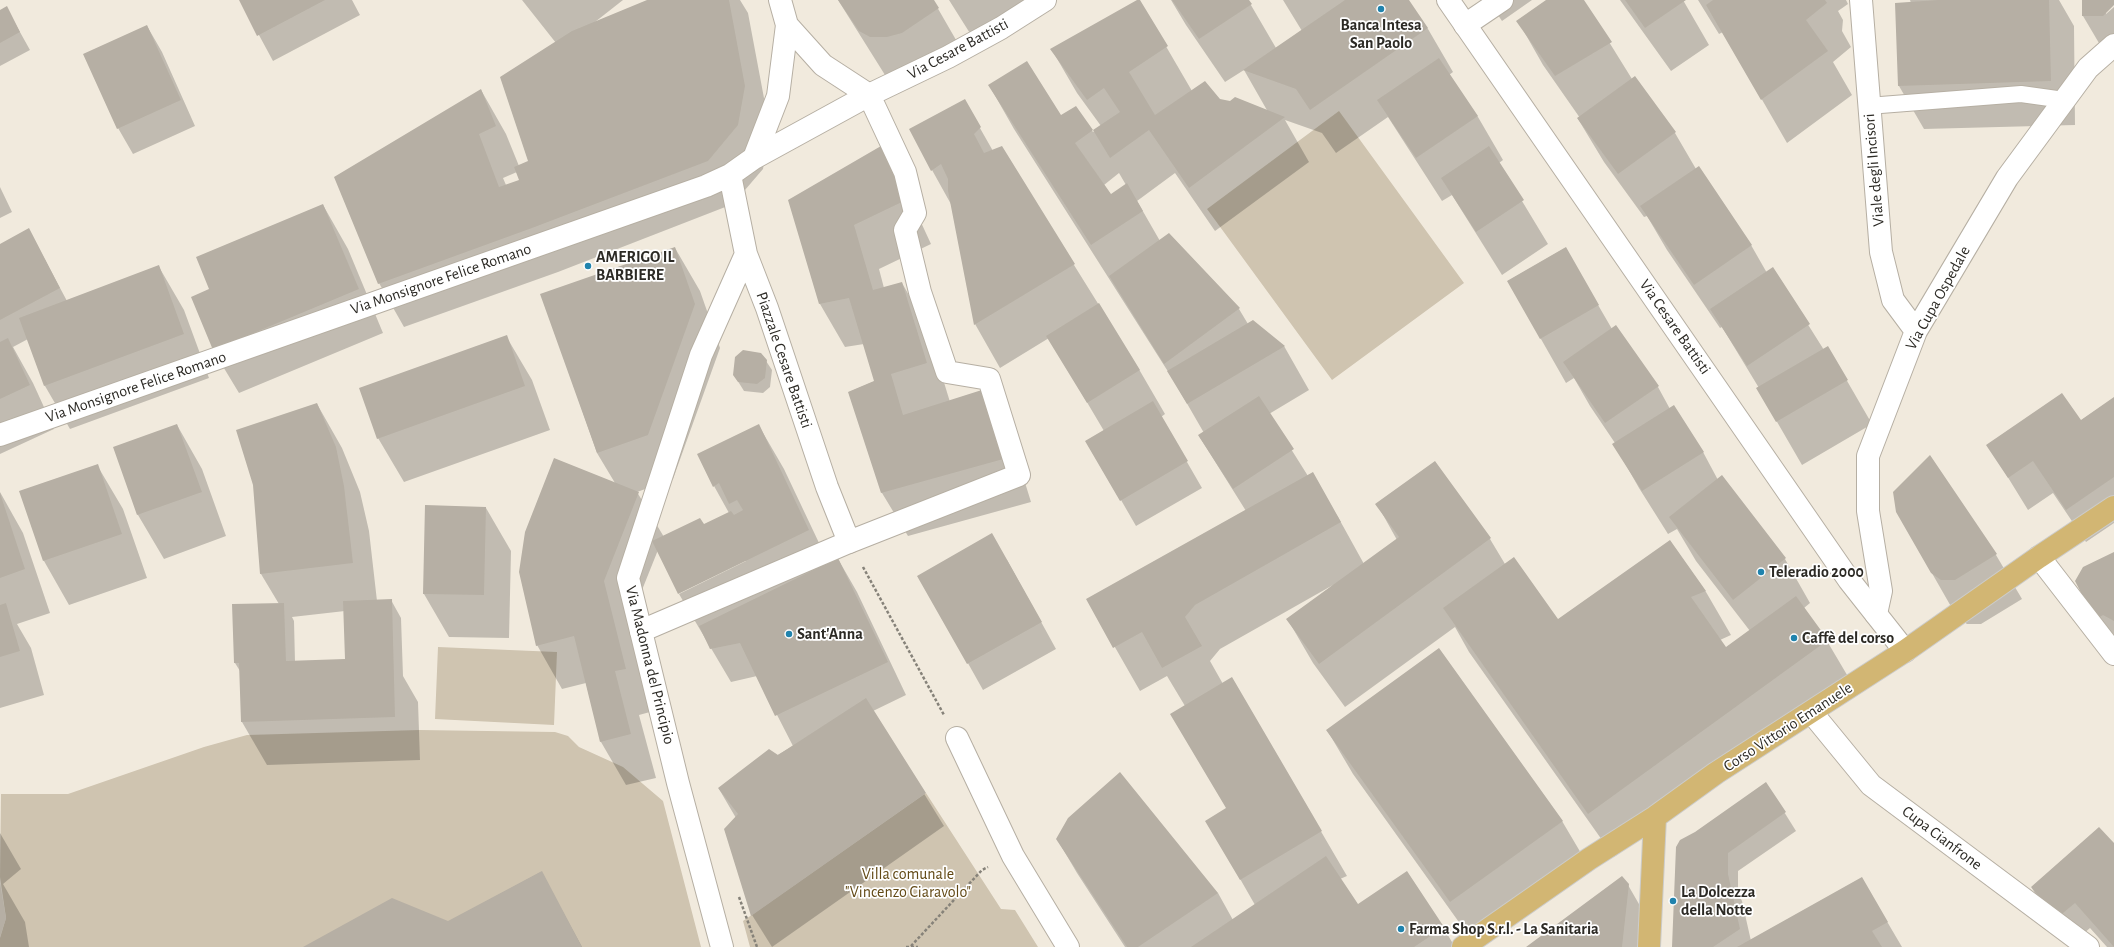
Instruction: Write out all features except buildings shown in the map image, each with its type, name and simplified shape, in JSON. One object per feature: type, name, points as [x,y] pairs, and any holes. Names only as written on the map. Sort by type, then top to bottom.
[{"type":"main road","name":"Corso Vittorio Emanuele","points":[[1463,947],[1589,859],[1655,817],[1716,773],[1812,713],[1905,651],[2039,557],[2114,507]]},
{"type":"main road","points":[[1649,947],[1655,817]]},
{"type":"street","points":[[754,158],[778,96],[787,25],[780,0]]},
{"type":"street","name":"Via Cesare Battisti","points":[[869,95],[948,57],[1001,28],[1044,0]]},
{"type":"street","name":"Via Cesare Battisti","points":[[1448,0],[1849,580],[1905,651]]},
{"type":"street","points":[[1465,25],[1502,0]]},
{"type":"street","name":"Viale degli Incisori","points":[[1860,0],[1881,252],[1893,300],[1916,332]]},
{"type":"street","points":[[642,631],[849,542],[1019,475],[989,379],[946,372],[920,292],[905,230],[915,213],[904,172],[869,95],[823,65],[787,25]]},
{"type":"street","name":"Via Cupa Ospedale","points":[[1876,614],[1881,591],[1868,511],[1868,456],[1916,332],[2007,178],[2088,68],[2114,46]]},
{"type":"street","name":"Via Monsignore Felice Romano","points":[[0,435],[706,186],[730,175],[754,158],[869,95]]},
{"type":"street","name":"Piazzale Cesare Battisti","points":[[730,175],[746,254],[767,308],[827,487],[849,542]]},
{"type":"street","name":"Via Madonna del Principio","points":[[722,947],[672,758],[628,578],[701,355],[746,254]]},
{"type":"street","points":[[2039,557],[2114,654]]},
{"type":"street","name":"Cupa Cianfrone","points":[[1812,713],[1871,784],[2088,947]]},
{"type":"street","points":[[957,738],[1013,856],[1068,947]]},
{"type":"lane","points":[[1868,106],[2021,94],[2064,100]]},
{"type":"path","points":[[849,542],[957,738]]},
{"type":"path","points":[[911,946],[982,870],[1013,856]]},
{"type":"path","points":[[747,918],[757,947]]},
{"type":"path","points":[[906,947],[918,947]]},
{"type":"green space","points":[[1339,111],[1464,283],[1332,380],[1207,209]]},
{"type":"green space","points":[[438,647],[557,652],[554,725],[435,719]]},
{"type":"green space","points":[[419,730],[555,732],[568,736],[579,747],[623,767],[663,801],[701,947],[0,947],[0,938],[6,918],[0,877],[1,794],[68,794],[204,747],[247,735]]},
{"type":"green space","name":"Villa comunale \"Vincenzo Ciaravolo\"","points":[[926,793],[1001,909],[1015,910],[1038,947],[750,947],[743,921]]},
{"type":"place","name":"Banca Intesa San Paolo","points":[[1381,9]]},
{"type":"place","name":"AMERIGO IL BARBIERE","points":[[588,266]]},
{"type":"place","name":"Teleradio 2000","points":[[1761,572]]},
{"type":"place","name":"Sant'Anna","points":[[789,634]]},
{"type":"place","name":"Caffè del corso","points":[[1794,638]]},
{"type":"place","name":"La Dolcezza della Notte","points":[[1673,901]]},
{"type":"place","name":"Farma Shop S.r.l. - La Sanitaria","points":[[1401,929]]}]
